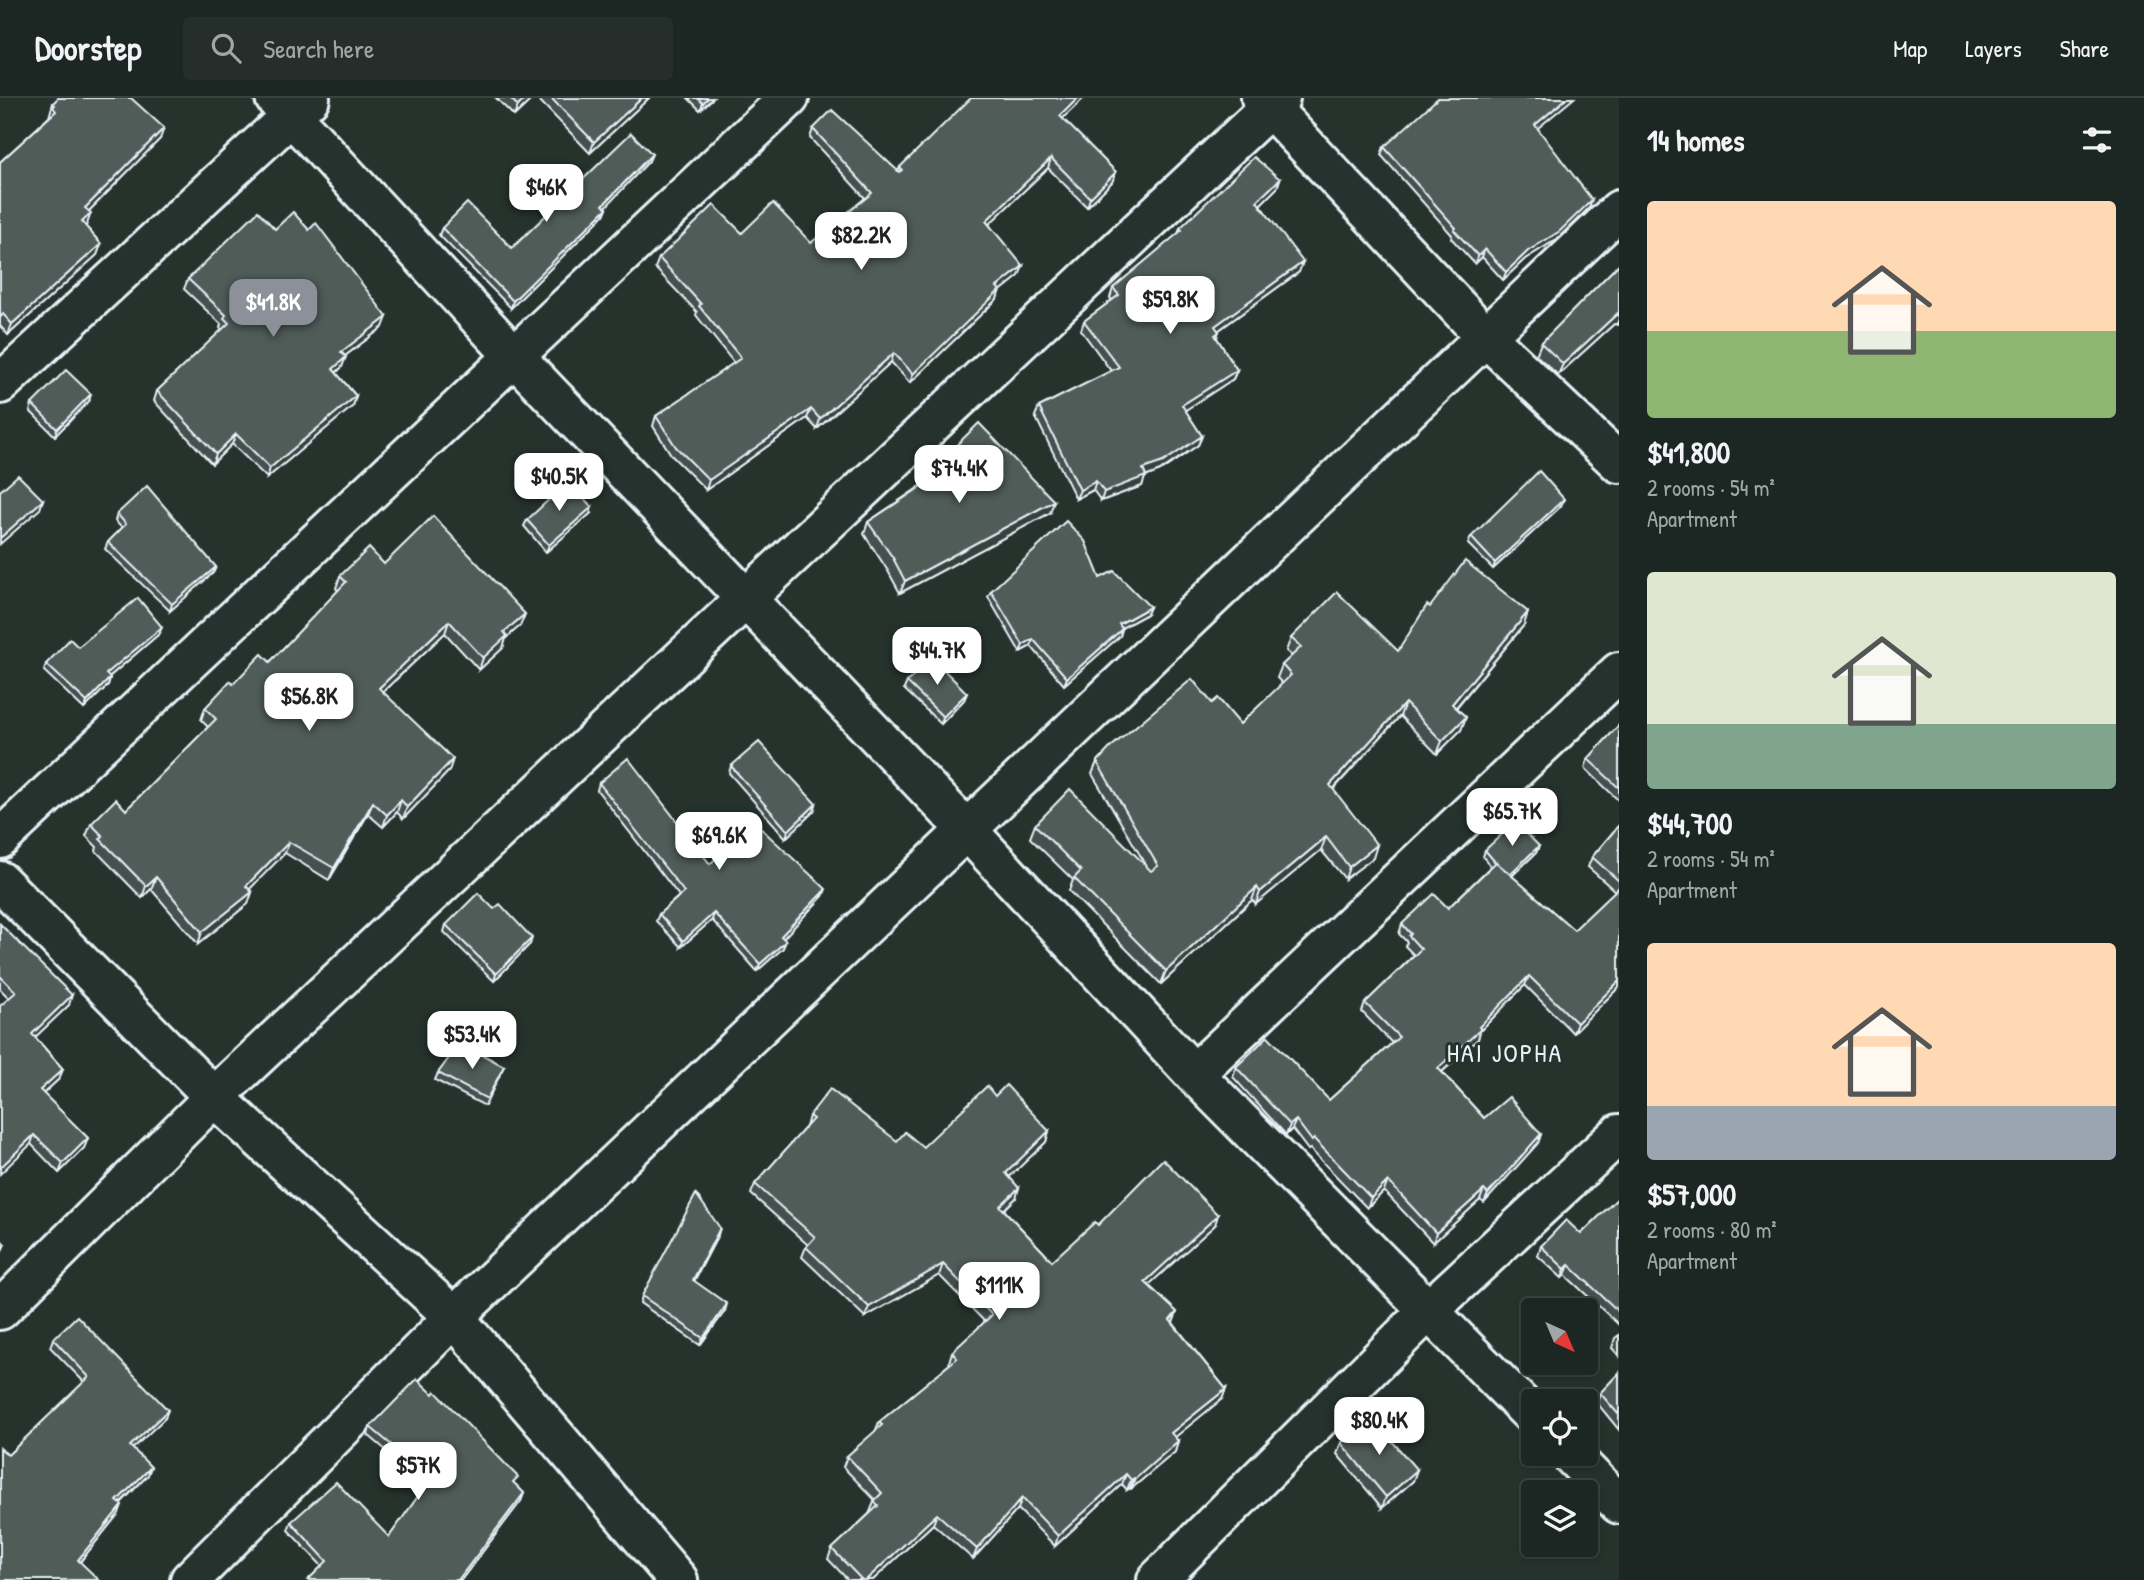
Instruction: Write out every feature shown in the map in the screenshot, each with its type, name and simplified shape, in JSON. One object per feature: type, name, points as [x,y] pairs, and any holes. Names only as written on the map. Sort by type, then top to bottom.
[{"type":"street","points":[[0,839],[789,98]]},
{"type":"street","points":[[0,1310],[214,1097],[1270,101],[1486,337],[1619,463]]},
{"type":"street","points":[[0,384],[292,104],[514,357],[967,830],[1194,1074],[1521,1404]]},
{"type":"street","points":[[190,1580],[454,1317],[1619,210]]},
{"type":"street","points":[[1194,1074],[1619,672]]},
{"type":"street","points":[[0,881],[214,1097],[454,1317],[678,1580]]},
{"type":"street","points":[[1157,1580],[1429,1310],[1619,1134]]},
{"type":"street","points":[[1582,1466],[1619,1504]]},
{"type":"building","points":[[58,98],[131,98],[164,128],[85,208],[91,213],[82,222],[101,244],[12,324],[3,314],[0,318],[0,162],[56,111],[53,103]]},
{"type":"building","points":[[510,98],[526,98],[518,106]]},
{"type":"building","points":[[551,98],[642,98],[594,142]]},
{"type":"building","points":[[971,98],[1078,98],[1060,116],[1116,172],[1090,198],[1051,158],[986,221],[1023,266],[997,287],[1000,290],[913,374],[894,353],[820,419],[811,409],[709,480],[676,447],[656,416],[741,358],[699,306],[701,304],[659,258],[714,205],[742,233],[773,203],[811,243],[872,193],[813,129],[832,110],[899,172],[902,170],[900,167]]},
{"type":"building","points":[[1438,98],[1567,98],[1535,125],[1592,200],[1560,231],[1528,251],[1506,272],[1485,249],[1478,256],[1384,147]]},
{"type":"building","points":[[631,133],[652,154],[603,205],[607,208],[513,301],[442,228],[467,203],[512,248]]},
{"type":"building","points":[[1254,157],[1280,179],[1257,201],[1303,262],[1215,326],[1219,332],[1215,335],[1237,370],[1182,405],[1202,436],[1163,462],[1143,469],[1146,476],[1104,492],[1096,481],[1080,490],[1039,407],[1119,367],[1084,321],[1119,295],[1113,288],[1182,230],[1180,228]]},
{"type":"building","points":[[258,211],[275,229],[293,212],[309,230],[316,223],[387,317],[341,352],[346,357],[333,369],[356,396],[270,468],[236,434],[216,454],[157,391],[229,323],[224,318],[226,315],[188,279]]},
{"type":"building","points":[[1619,264],[1619,312],[1563,364],[1541,343]]},
{"type":"building","points":[[66,370],[91,394],[57,429],[32,404]]},
{"type":"building","points":[[979,423],[1054,501],[905,581],[868,522],[931,480],[926,475]]},
{"type":"building","points":[[1539,471],[1564,499],[1495,563],[1471,537]]},
{"type":"building","points":[[18,475],[43,500],[0,538],[0,491]]},
{"type":"building","points":[[568,482],[592,507],[549,545],[527,520]]},
{"type":"building","points":[[147,486],[216,567],[172,604],[108,542],[126,524],[117,514]]},
{"type":"building","points":[[433,516],[525,614],[504,632],[507,636],[483,658],[449,621],[379,688],[453,759],[407,807],[401,800],[387,815],[373,802],[334,868],[289,842],[246,886],[252,892],[202,932],[156,877],[146,886],[100,839],[103,836],[91,824],[116,799],[126,810],[216,719],[205,708],[230,681],[233,684],[262,654],[270,662],[346,582],[340,576],[369,548],[384,564]]},
{"type":"building","points":[[1066,521],[1085,541],[1100,578],[1114,571],[1150,607],[1119,624],[1122,629],[1067,678],[1033,639],[1023,645],[991,591]]},
{"type":"building","points":[[1465,561],[1528,612],[1452,704],[1466,717],[1442,741],[1405,703],[1330,785],[1377,845],[1349,867],[1326,837],[1260,892],[1257,887],[1166,971],[1074,878],[1081,871],[1035,825],[1070,789],[1151,871],[1158,866],[1097,762],[1111,747],[1192,679],[1212,703],[1218,698],[1240,724],[1291,675],[1282,665],[1301,647],[1291,638],[1337,592],[1398,651],[1427,605],[1430,607]]},
{"type":"building","points":[[138,598],[162,627],[106,674],[110,678],[87,702],[46,664],[70,639],[78,647]]},
{"type":"building","points":[[931,657],[967,693],[943,717],[907,682]]},
{"type":"building","points":[[1619,725],[1619,788],[1588,759]]},
{"type":"building","points":[[759,742],[816,804],[788,831],[731,766]]},
{"type":"building","points":[[628,758],[710,864],[754,822],[826,889],[781,936],[786,941],[760,964],[714,913],[683,941],[659,914],[684,892],[599,783]]},
{"type":"building","points":[[1515,822],[1539,846],[1510,874],[1485,850]]},
{"type":"building","points":[[1619,825],[1619,881],[1592,857]]},
{"type":"building","points":[[1496,862],[1574,930],[1619,887],[1619,981],[1577,1023],[1529,976],[1479,1027],[1481,1029],[1438,1068],[1484,1118],[1509,1097],[1541,1134],[1488,1194],[1484,1190],[1436,1233],[1388,1181],[1371,1198],[1314,1139],[1312,1141],[1296,1120],[1290,1125],[1236,1067],[1268,1036],[1329,1100],[1399,1037],[1365,1003],[1421,949],[1402,924],[1434,894],[1448,908]]},
{"type":"building","points":[[478,893],[494,909],[500,904],[532,938],[496,974],[446,925]]},
{"type":"building","points":[[0,924],[72,995],[32,1034],[63,1069],[40,1090],[88,1138],[63,1163],[34,1135],[0,1168],[0,1006],[16,992],[0,976]]},
{"type":"building","points":[[460,1043],[504,1066],[487,1099],[438,1073]]},
{"type":"building","points":[[1006,1085],[1049,1131],[1006,1173],[1019,1188],[1000,1206],[1052,1261],[1095,1222],[1098,1225],[1163,1159],[1218,1215],[1145,1282],[1177,1312],[1170,1320],[1226,1389],[1171,1433],[1178,1441],[1135,1479],[1131,1480],[1126,1474],[1058,1536],[1022,1498],[977,1549],[937,1514],[866,1580],[862,1580],[832,1549],[878,1506],[874,1501],[882,1493],[847,1456],[882,1425],[879,1422],[957,1358],[952,1352],[992,1315],[943,1264],[869,1307],[806,1247],[815,1237],[755,1184],[813,1119],[809,1116],[830,1089],[897,1141],[905,1132],[923,1147],[987,1086],[995,1096]]},
{"type":"building","points":[[696,1194],[720,1228],[693,1280],[727,1304],[703,1338],[642,1296]]},
{"type":"building","points":[[1619,1197],[1619,1312],[1569,1265],[1565,1269],[1541,1246],[1566,1220],[1581,1234]]},
{"type":"building","points":[[77,1316],[168,1410],[130,1446],[151,1467],[117,1501],[122,1505],[78,1560],[99,1580],[0,1580],[0,1448],[8,1455],[89,1377],[53,1339]]},
{"type":"building","points":[[1619,1373],[1619,1415],[1600,1393]]},
{"type":"building","points":[[417,1379],[433,1394],[435,1391],[518,1477],[513,1482],[524,1493],[458,1580],[308,1580],[327,1561],[291,1522],[336,1482],[389,1537],[431,1478],[370,1427]]},
{"type":"building","points":[[1372,1418],[1417,1470],[1386,1497],[1341,1443]]},
{"type":"district","name":"HAI JOPHA","points":[[1505,1052]]}]
